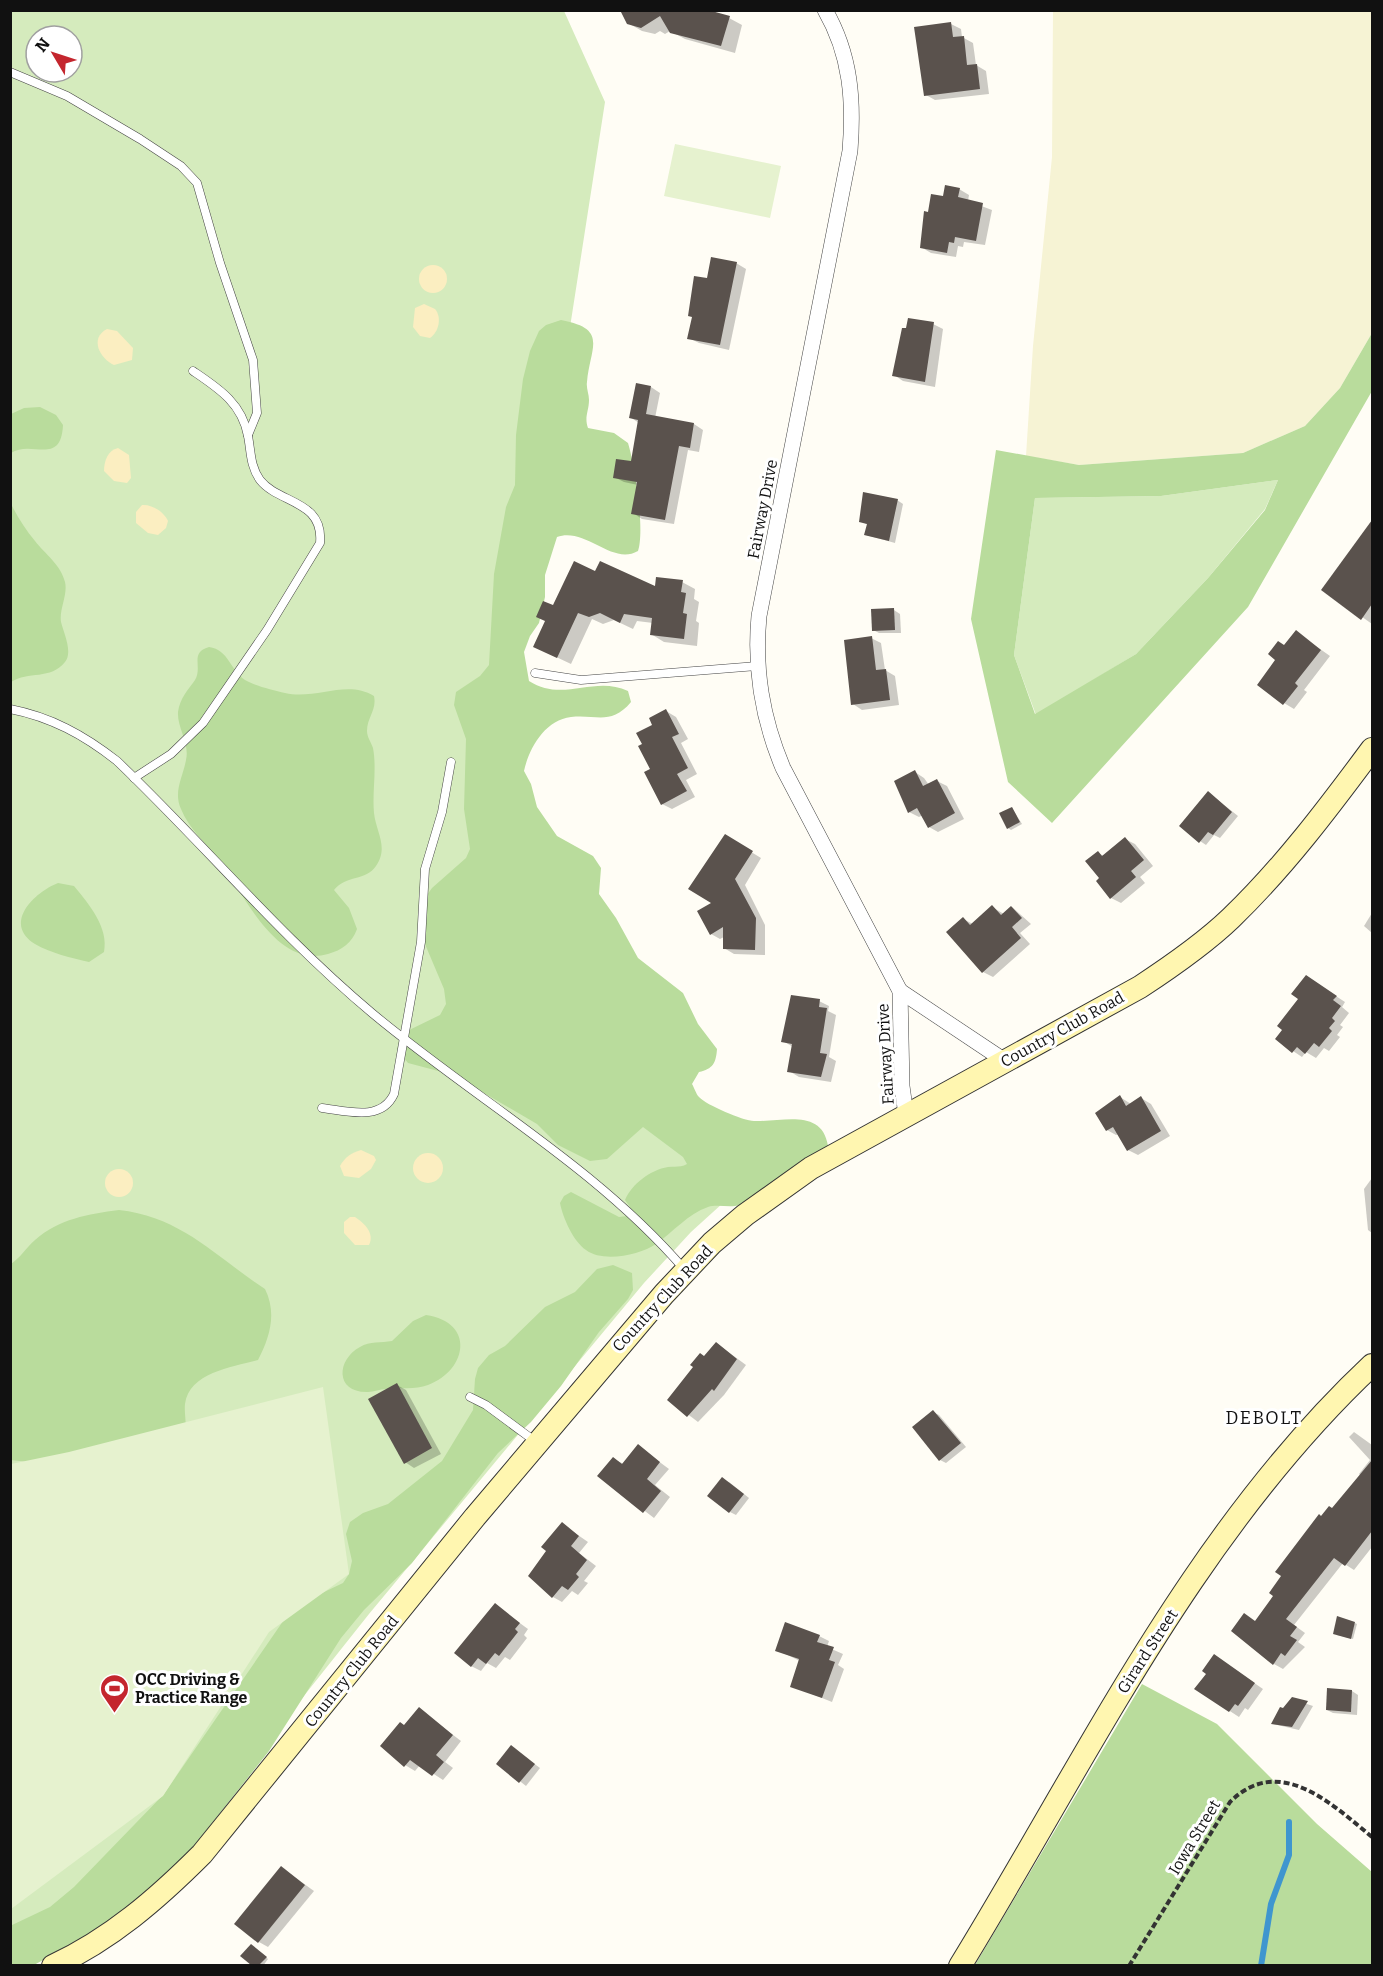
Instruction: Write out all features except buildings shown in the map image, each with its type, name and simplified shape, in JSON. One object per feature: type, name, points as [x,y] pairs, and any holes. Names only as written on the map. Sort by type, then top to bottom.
[{"type":"street","name":"Fairway Drive","points":[[825,10],[839,41],[850,76],[853,112],[849,151],[759,616],[757,666],[771,739],[783,768],[900,991],[902,1086],[906,1115]]},
{"type":"street","name":"Country Club Road","points":[[53,1965],[99,1941],[142,1912],[202,1854],[537,1443],[685,1271],[737,1222],[778,1189],[811,1168],[1140,987],[1182,959],[1222,926],[1278,868],[1372,749]]},
{"type":"street","name":"Fairway Drive","points":[[900,991],[1005,1061]]},
{"type":"street","name":"Girard Street","points":[[960,1965],[1126,1683],[1219,1543],[1300,1437],[1372,1365]]},
{"type":"lane","points":[[10,72],[66,96],[140,139],[181,166],[197,183],[220,263],[253,360],[257,414],[248,435]]},
{"type":"lane","points":[[134,778],[171,754],[203,723],[267,630],[320,543],[320,529],[308,510],[262,482],[252,462],[248,435],[242,416],[228,397],[193,371]]},
{"type":"lane","points":[[535,673],[580,680],[757,666]]},
{"type":"lane","points":[[10,709],[40,716],[80,735],[117,761],[315,963],[403,1039],[594,1181],[657,1238],[685,1271]]},
{"type":"lane","points":[[322,1108],[368,1112],[383,1109],[394,1094],[421,942],[425,868],[438,829],[451,762]]},
{"type":"lane","points":[[470,1397],[486,1405],[537,1443]]},
{"type":"path","name":"Iowa Street","points":[[1129,1965],[1230,1802],[1250,1785],[1275,1781],[1301,1787],[1343,1812],[1372,1838]]},
{"type":"shaded area","points":[[1053,11],[1372,11],[1372,333],[1340,388],[1305,426],[1243,453],[1079,465],[1026,456],[1033,346],[1052,157]]},
{"type":"green space","points":[[10,11],[564,11],[605,102],[486,868],[734,1193],[691,1232],[644,1283],[369,1614],[211,1813],[10,1960]]},
{"type":"green space","points":[[675,144],[781,166],[770,218],[664,196]]},
{"type":"green space","points":[[561,320],[576,324],[591,334],[593,349],[587,384],[589,400],[587,424],[588,428],[614,433],[628,443],[638,498],[640,541],[638,551],[618,554],[578,537],[568,535],[557,537],[545,575],[545,597],[539,623],[530,636],[524,652],[529,681],[554,690],[615,687],[628,691],[631,702],[610,717],[580,716],[553,723],[534,745],[524,771],[531,784],[537,807],[557,836],[593,856],[601,868],[599,894],[616,918],[638,958],[683,993],[698,1024],[717,1049],[713,1065],[699,1072],[692,1084],[698,1096],[734,1116],[749,1120],[789,1119],[810,1122],[818,1126],[824,1134],[828,1146],[785,1178],[750,1200],[736,1206],[708,1207],[687,1219],[649,1248],[611,1257],[593,1254],[577,1241],[561,1209],[560,1203],[564,1196],[571,1192],[619,1217],[627,1216],[630,1207],[625,1200],[637,1183],[661,1169],[687,1164],[683,1157],[643,1127],[607,1159],[590,1161],[558,1145],[537,1124],[465,1082],[442,1072],[408,1063],[397,1049],[401,1034],[440,1015],[446,1004],[444,989],[419,930],[420,905],[432,888],[466,858],[470,849],[464,809],[466,739],[454,705],[456,692],[480,676],[489,665],[494,574],[506,507],[515,485],[516,435],[523,379],[530,351],[539,331],[546,325]]},
{"type":"green space","points":[[1372,333],[1372,391],[1248,607],[1052,823],[1008,782],[971,619],[996,450],[1079,465],[1243,453],[1305,426],[1340,388]],"holes":[[[1278,480],[1265,510],[1208,578],[1136,654],[1035,714],[1014,655],[1035,498],[1161,496]]]},
{"type":"green space","points":[[40,407],[56,415],[63,425],[61,438],[57,445],[51,449],[27,449],[11,453],[11,414],[24,408]]},
{"type":"green space","points":[[1278,480],[1265,509],[1208,578],[1136,654],[1036,715],[1014,655],[1035,498],[1161,496]]},
{"type":"green space","points":[[10,502],[28,532],[63,576],[66,587],[61,622],[68,653],[65,662],[59,668],[11,682]]},
{"type":"green space","points":[[209,647],[221,652],[245,680],[264,688],[297,694],[353,689],[374,696],[375,701],[367,731],[374,756],[374,813],[382,846],[380,859],[372,871],[344,882],[334,890],[349,908],[357,929],[349,942],[328,954],[309,956],[277,940],[251,909],[219,860],[188,823],[181,809],[178,791],[187,754],[178,712],[182,698],[197,675],[198,656]]},
{"type":"green space","points":[[58,883],[74,886],[101,925],[105,943],[104,952],[89,962],[61,955],[35,944],[26,936],[21,927],[22,918],[32,901],[40,893]]},
{"type":"green space","points":[[119,1210],[141,1214],[180,1230],[265,1289],[271,1307],[271,1316],[269,1334],[262,1351],[258,1360],[214,1373],[195,1385],[188,1393],[185,1404],[185,1433],[38,1463],[11,1460],[11,1264],[35,1240],[64,1222]]},
{"type":"green space","points":[[613,1265],[632,1273],[633,1290],[628,1299],[599,1332],[561,1386],[531,1422],[498,1453],[412,1563],[364,1610],[341,1638],[269,1751],[186,1856],[127,1914],[34,1965],[11,1965],[10,1926],[50,1907],[74,1887],[164,1794],[288,1614],[303,1602],[343,1583],[349,1574],[352,1561],[346,1534],[350,1522],[363,1513],[388,1504],[442,1461],[473,1410],[478,1368],[489,1355],[505,1346],[545,1307],[575,1292],[597,1269]]},
{"type":"green space","points":[[426,1315],[442,1319],[453,1327],[459,1336],[458,1358],[451,1369],[441,1378],[423,1387],[368,1392],[357,1391],[349,1387],[345,1382],[343,1367],[352,1353],[368,1344],[392,1341],[413,1321]]},
{"type":"green space","name":"OCC Driving & Practice Range","points":[[323,1387],[349,1574],[269,1632],[163,1796],[11,1909],[11,1464],[69,1452]]},
{"type":"green space","points":[[1142,1684],[1217,1724],[1317,1824],[1372,1872],[1372,1965],[975,1965]]},
{"type":"sand","points":[[433,265],[443,269],[447,279],[443,289],[433,293],[423,289],[419,279],[423,269]]},
{"type":"sand","points":[[424,304],[435,309],[439,320],[430,338],[420,336],[413,327],[415,308]]},
{"type":"sand","points":[[107,329],[117,331],[133,348],[132,360],[114,365],[104,358],[98,348],[98,343],[102,333]]},
{"type":"sand","points":[[118,448],[129,455],[131,478],[127,483],[114,481],[104,471],[107,456]]},
{"type":"sand","points":[[142,505],[157,509],[168,521],[166,528],[158,535],[148,533],[136,523],[136,512]]},
{"type":"sand","points":[[361,1150],[374,1156],[376,1160],[371,1169],[359,1178],[344,1176],[340,1166],[354,1152]]},
{"type":"sand","points":[[428,1153],[439,1157],[443,1168],[439,1179],[428,1183],[417,1179],[413,1168],[417,1157]]},
{"type":"sand","points":[[119,1169],[129,1173],[133,1183],[129,1193],[119,1197],[109,1193],[105,1183],[109,1173]]},
{"type":"sand","points":[[350,1217],[355,1217],[368,1229],[371,1236],[369,1245],[355,1245],[344,1233],[344,1222]]},
{"type":"waterway","points":[[1261,1966],[1271,1904],[1289,1855],[1289,1822]]},
{"type":"place","name":"OCC Driving & Practice Range","points":[[114,1714]]},
{"type":"district","name":"DEBOLT","points":[[1264,1418]]}]
